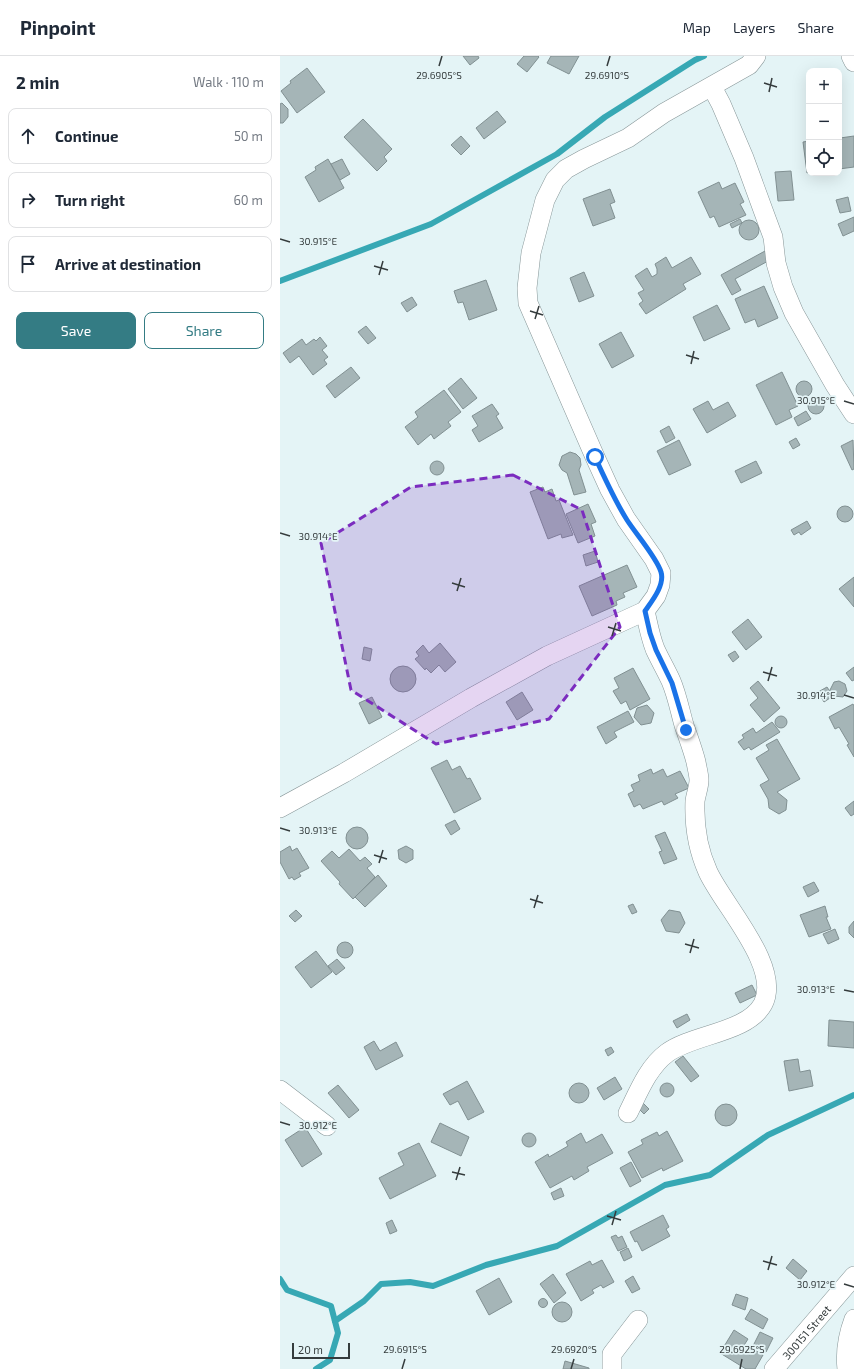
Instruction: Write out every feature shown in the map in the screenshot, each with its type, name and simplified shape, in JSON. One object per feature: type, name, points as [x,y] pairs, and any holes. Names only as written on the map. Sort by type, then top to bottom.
[{"type":"street","points":[[280,808],[344,773],[478,694],[547,656],[645,611],[656,596],[660,585],[661,573],[654,559],[626,519],[610,490],[528,303],[527,288],[531,253],[545,200],[555,180],[566,169],[628,138],[664,113],[749,65],[756,56]]},
{"type":"street","points":[[851,56],[854,62]]},
{"type":"street","points":[[712,87],[741,151],[763,210],[773,238],[776,263],[783,287],[794,313],[835,385],[854,414]]},
{"type":"street","points":[[628,1113],[654,1065],[667,1052],[687,1042],[737,1025],[755,1015],[766,994],[767,984],[762,965],[752,944],[741,922],[723,898],[708,872],[700,849],[695,826],[695,800],[699,780],[696,761],[672,683],[656,650],[645,611]]},
{"type":"street","points":[[280,1090],[327,1126]]},
{"type":"street","name":"300151 Street","points":[[774,1369],[852,1283]]},
{"type":"street","points":[[847,1369],[846,1354],[849,1333],[854,1319]]},
{"type":"street","points":[[612,1369],[612,1354],[638,1320]]},
{"type":"highlighted area","points":[[513,475],[582,510],[620,627],[549,719],[436,744],[351,690],[321,543],[411,487]]},
{"type":"building","points":[[463,56],[478,56],[479,58],[470,65]]},
{"type":"building","points":[[524,56],[539,57],[527,72],[517,64]]},
{"type":"building","points":[[551,56],[579,56],[569,74],[547,63]]},
{"type":"building","points":[[307,68],[325,92],[297,113],[281,91],[291,83],[290,81]]},
{"type":"building","points":[[282,103],[288,109],[288,117],[283,123],[280,123],[280,104]]},
{"type":"building","points":[[497,111],[506,122],[484,139],[476,128]]},
{"type":"building","points":[[363,119],[392,149],[384,157],[387,161],[377,171],[344,137]]},
{"type":"building","points":[[461,136],[470,146],[461,155],[451,145]]},
{"type":"building","points":[[854,136],[854,167],[842,169],[842,138]]},
{"type":"building","points":[[803,142],[806,142],[806,165]]},
{"type":"building","points":[[328,159],[344,188],[319,202],[305,177],[316,170],[315,167]]},
{"type":"building","points":[[342,159],[350,174],[340,180],[331,164]]},
{"type":"building","points":[[791,171],[794,200],[778,201],[775,172]]},
{"type":"building","points":[[719,182],[722,189],[735,183],[744,202],[740,204],[746,215],[719,227],[714,216],[710,218],[698,192]]},
{"type":"building","points":[[610,189],[615,202],[610,204],[615,218],[593,226],[583,199]]},
{"type":"building","points":[[848,197],[851,211],[840,213],[836,200]]},
{"type":"building","points":[[854,217],[854,231],[843,236],[838,224]]},
{"type":"building","points":[[740,219],[742,223],[732,228],[730,224]]},
{"type":"building","points":[[749,220],[756,223],[759,230],[756,237],[749,240],[742,237],[739,230],[742,223]]},
{"type":"building","points":[[765,251],[770,260],[735,279],[741,290],[732,295],[721,275]]},
{"type":"building","points":[[666,257],[672,268],[691,257],[701,274],[683,284],[686,289],[646,314],[639,304],[643,301],[638,293],[644,290],[635,276],[647,268],[652,277],[657,274],[655,264]]},
{"type":"building","points":[[584,272],[594,296],[579,302],[570,278]]},
{"type":"building","points":[[486,280],[497,310],[469,320],[463,302],[458,303],[454,291]]},
{"type":"building","points":[[764,286],[778,318],[758,327],[755,319],[745,323],[735,299]]},
{"type":"building","points":[[412,297],[417,305],[407,312],[401,303]]},
{"type":"building","points":[[717,305],[730,329],[704,341],[693,317]]},
{"type":"building","points":[[366,326],[376,338],[368,344],[358,332]]},
{"type":"building","points":[[621,332],[634,356],[612,368],[599,344]]},
{"type":"building","points":[[320,337],[327,346],[322,350],[328,357],[324,360],[327,364],[313,375],[299,356],[290,363],[283,353],[302,339],[306,345],[314,339],[316,341]]},
{"type":"building","points":[[351,367],[360,378],[335,398],[326,386]]},
{"type":"building","points":[[782,372],[798,406],[789,410],[792,417],[776,425],[756,385]]},
{"type":"building","points":[[461,378],[477,398],[463,409],[448,389]]},
{"type":"building","points":[[804,381],[811,386],[812,389],[807,396],[804,397],[797,392],[796,389],[801,382]]},
{"type":"building","points":[[444,390],[461,412],[448,422],[451,426],[434,439],[431,434],[418,445],[405,427],[418,417],[415,412]]},
{"type":"building","points":[[816,398],[822,400],[824,406],[822,412],[816,414],[810,412],[808,406],[810,400]]},
{"type":"building","points":[[708,401],[713,410],[728,402],[736,416],[707,433],[693,409]]},
{"type":"building","points":[[492,404],[499,414],[496,416],[503,428],[479,442],[472,430],[478,426],[472,416]]},
{"type":"building","points":[[806,411],[811,419],[798,426],[794,418]]},
{"type":"building","points":[[669,426],[675,438],[666,443],[660,431]]},
{"type":"building","points":[[796,438],[800,445],[793,449],[789,442]]},
{"type":"building","points":[[679,440],[691,465],[669,475],[657,451]]},
{"type":"building","points":[[853,440],[854,469],[852,470],[841,446]]},
{"type":"building","points":[[570,452],[576,454],[580,458],[581,465],[579,470],[586,492],[574,495],[567,473],[562,470],[559,465],[562,456]]},
{"type":"building","points":[[434,461],[440,461],[444,465],[444,471],[440,475],[434,475],[430,471],[430,465]]},
{"type":"building","points":[[756,461],[762,473],[741,483],[735,471]]},
{"type":"building","points":[[543,487],[545,492],[552,489],[556,501],[559,500],[573,535],[562,538],[561,534],[548,539],[530,492]]},
{"type":"building","points":[[588,504],[596,522],[591,524],[595,536],[578,543],[566,514]]},
{"type":"building","points":[[845,506],[851,508],[853,514],[851,520],[845,522],[839,520],[837,514],[839,508]]},
{"type":"building","points":[[807,521],[811,528],[801,535],[799,532],[794,535],[791,530]]},
{"type":"building","points":[[595,551],[598,562],[586,566],[583,555]]},
{"type":"building","points":[[627,565],[637,587],[623,593],[625,597],[616,601],[617,605],[592,616],[579,586]]},
{"type":"building","points":[[854,577],[854,607],[839,589]]},
{"type":"building","points":[[748,619],[762,637],[746,650],[732,632]]},
{"type":"building","points":[[440,643],[456,662],[445,672],[439,665],[431,673],[426,668],[425,670],[415,659],[419,656],[416,652],[423,645],[429,653]]},
{"type":"building","points":[[364,647],[372,649],[370,661],[362,659]]},
{"type":"building","points":[[735,651],[739,657],[733,662],[728,655]]},
{"type":"building","points":[[403,666],[412,670],[416,679],[412,688],[403,692],[394,688],[390,679],[394,670]]},
{"type":"building","points":[[854,667],[854,680],[852,681],[846,673]]},
{"type":"building","points":[[633,668],[650,699],[630,710],[626,701],[621,704],[613,691],[619,688],[614,678]]},
{"type":"building","points":[[758,681],[780,708],[764,722],[750,705],[758,698],[750,688]]},
{"type":"building","points":[[839,681],[845,684],[847,691],[843,697],[834,696],[830,690],[834,682]]},
{"type":"building","points":[[827,687],[833,696],[824,702],[818,692]]},
{"type":"building","points":[[522,692],[533,710],[517,720],[506,702]]},
{"type":"building","points":[[372,697],[382,717],[369,724],[359,703]]},
{"type":"building","points":[[853,704],[854,757],[847,745],[849,744],[839,727],[835,729],[829,717]]},
{"type":"building","points":[[647,705],[654,713],[651,723],[641,725],[634,717],[637,708]]},
{"type":"building","points":[[628,711],[634,722],[614,732],[617,737],[606,744],[597,727]]},
{"type":"building","points":[[783,716],[786,717],[786,727],[779,728],[776,727],[775,720],[776,717]]},
{"type":"building","points":[[772,722],[780,732],[751,750],[749,747],[744,750],[738,742],[744,738],[742,735],[753,728],[756,733]]},
{"type":"building","points":[[777,739],[800,779],[777,792],[787,800],[786,810],[779,814],[769,808],[768,799],[760,785],[769,780],[756,758],[769,750],[766,745]]},
{"type":"building","points":[[447,760],[452,770],[460,766],[467,779],[470,778],[481,799],[454,813],[431,768]]},
{"type":"building","points":[[651,769],[653,774],[663,769],[667,777],[680,771],[689,788],[675,794],[678,798],[664,805],[662,801],[643,809],[640,804],[634,807],[628,794],[634,791],[631,785],[640,781],[638,775]]},
{"type":"building","points":[[854,801],[854,814],[851,816],[845,808]]},
{"type":"building","points":[[455,820],[460,829],[451,835],[445,825]]},
{"type":"building","points":[[357,827],[365,830],[368,838],[365,846],[357,849],[349,846],[346,838],[349,830]]},
{"type":"building","points":[[665,832],[677,859],[664,864],[659,852],[662,851],[655,836]]},
{"type":"building","points":[[290,846],[292,851],[297,848],[309,868],[299,873],[301,876],[294,880],[292,877],[289,879],[280,862],[280,852]]},
{"type":"building","points":[[406,846],[413,850],[413,859],[406,863],[399,859],[398,850]]},
{"type":"building","points":[[349,849],[360,861],[365,857],[372,864],[367,868],[375,877],[353,899],[321,861],[332,851],[339,858]]},
{"type":"building","points":[[378,875],[387,886],[365,907],[355,897]]},
{"type":"building","points":[[814,882],[819,891],[808,897],[803,887]]},
{"type":"building","points":[[633,904],[637,912],[632,914],[628,906]]},
{"type":"building","points":[[825,906],[828,917],[826,917],[831,929],[809,937],[800,915]]},
{"type":"building","points":[[296,910],[302,916],[295,922],[289,916]]},
{"type":"building","points":[[669,910],[680,912],[685,923],[679,933],[666,931],[661,920]]},
{"type":"building","points":[[854,921],[854,938],[849,933],[849,927]]},
{"type":"building","points":[[835,929],[839,939],[828,944],[823,934]]},
{"type":"building","points":[[342,942],[348,942],[353,947],[351,956],[348,958],[342,958],[337,953],[337,947]]},
{"type":"building","points":[[316,951],[332,972],[311,988],[295,967]]},
{"type":"building","points":[[337,959],[345,968],[336,975],[328,966]]},
{"type":"building","points":[[752,985],[757,995],[740,1003],[735,993]]},
{"type":"building","points":[[687,1014],[690,1020],[677,1028],[673,1021]]},
{"type":"building","points":[[829,1020],[854,1022],[854,1048],[828,1046]]},
{"type":"building","points":[[374,1041],[380,1051],[396,1042],[403,1056],[376,1070],[364,1047]]},
{"type":"building","points":[[611,1047],[614,1052],[608,1056],[605,1050]]},
{"type":"building","points":[[683,1056],[699,1076],[691,1082],[675,1062]]},
{"type":"building","points":[[798,1059],[800,1072],[810,1070],[813,1086],[789,1091],[784,1061]]},
{"type":"building","points":[[615,1077],[622,1089],[604,1100],[597,1088]]},
{"type":"building","points":[[467,1081],[484,1112],[468,1120],[458,1101],[450,1105],[443,1094]]},
{"type":"building","points":[[579,1083],[586,1086],[589,1093],[586,1100],[579,1103],[572,1100],[569,1093],[572,1086]]},
{"type":"building","points":[[667,1083],[672,1085],[674,1090],[672,1095],[667,1097],[662,1095],[660,1090],[662,1085]]},
{"type":"building","points":[[338,1085],[359,1110],[349,1118],[328,1093]]},
{"type":"building","points":[[642,1102],[649,1109],[644,1114],[637,1107]]},
{"type":"building","points":[[726,1104],[730,1105],[736,1111],[736,1119],[730,1125],[726,1126],[722,1125],[716,1119],[715,1115],[716,1111],[722,1105]]},
{"type":"building","points":[[440,1123],[469,1137],[461,1156],[431,1142]]},
{"type":"building","points":[[305,1127],[322,1154],[302,1167],[285,1140]]},
{"type":"building","points":[[667,1131],[683,1161],[663,1171],[662,1168],[642,1178],[628,1152],[643,1144],[641,1140],[657,1132],[659,1136]]},
{"type":"building","points":[[529,1133],[534,1135],[536,1140],[534,1145],[529,1147],[524,1145],[522,1140],[524,1135]]},
{"type":"building","points":[[581,1133],[586,1143],[602,1134],[613,1153],[587,1167],[589,1171],[574,1180],[572,1176],[550,1188],[535,1162],[548,1154],[549,1157],[568,1146],[566,1142]]},
{"type":"building","points":[[419,1143],[436,1176],[390,1199],[379,1178],[404,1165],[398,1153]]},
{"type":"building","points":[[631,1162],[641,1181],[630,1187],[620,1168]]},
{"type":"building","points":[[561,1188],[564,1196],[554,1200],[551,1193]]},
{"type":"building","points":[[663,1215],[669,1227],[666,1229],[670,1236],[642,1251],[630,1232]]},
{"type":"building","points":[[392,1220],[397,1231],[390,1234],[386,1223]]},
{"type":"building","points":[[616,1235],[618,1238],[622,1236],[627,1247],[618,1251],[611,1237]]},
{"type":"building","points":[[628,1248],[632,1257],[624,1261],[620,1252]]},
{"type":"building","points":[[793,1259],[807,1271],[800,1280],[786,1268]]},
{"type":"building","points":[[602,1260],[614,1282],[603,1288],[601,1285],[592,1290],[594,1293],[581,1301],[566,1274],[590,1261],[592,1265]]},
{"type":"building","points":[[553,1274],[566,1293],[554,1303],[540,1284]]},
{"type":"building","points":[[633,1276],[640,1289],[632,1293],[625,1281]]},
{"type":"building","points":[[499,1278],[512,1302],[489,1315],[476,1291]]},
{"type":"building","points":[[736,1294],[748,1298],[745,1310],[732,1305]]},
{"type":"building","points":[[541,1299],[545,1299],[547,1303],[545,1307],[541,1307],[539,1305],[539,1301]]},
{"type":"building","points":[[558,1302],[566,1302],[572,1308],[572,1316],[566,1322],[558,1322],[552,1316],[552,1308]]},
{"type":"building","points":[[751,1309],[768,1319],[763,1329],[745,1319]]},
{"type":"building","points":[[734,1330],[748,1339],[741,1350],[750,1355],[753,1349],[763,1355],[755,1369],[746,1369],[720,1353]]},
{"type":"building","points":[[760,1332],[773,1338],[766,1352],[753,1346]]},
{"type":"building","points":[[565,1361],[589,1368],[589,1369],[563,1369]]},
{"type":"waterway","points":[[280,281],[431,224],[557,154],[605,117],[695,60],[704,56]]},
{"type":"waterway","points":[[335,1321],[364,1301],[381,1284],[410,1282],[433,1286],[486,1265],[557,1246],[665,1185],[710,1175],[768,1135],[854,1095]]},
{"type":"waterway","points":[[280,1279],[287,1290],[331,1306],[338,1333],[330,1360],[316,1369]]},
{"type":"route","points":[[595,457],[610,490],[626,519],[654,559],[661,573],[660,585],[656,596],[645,611],[650,633],[656,650],[672,683],[686,730]]}]
